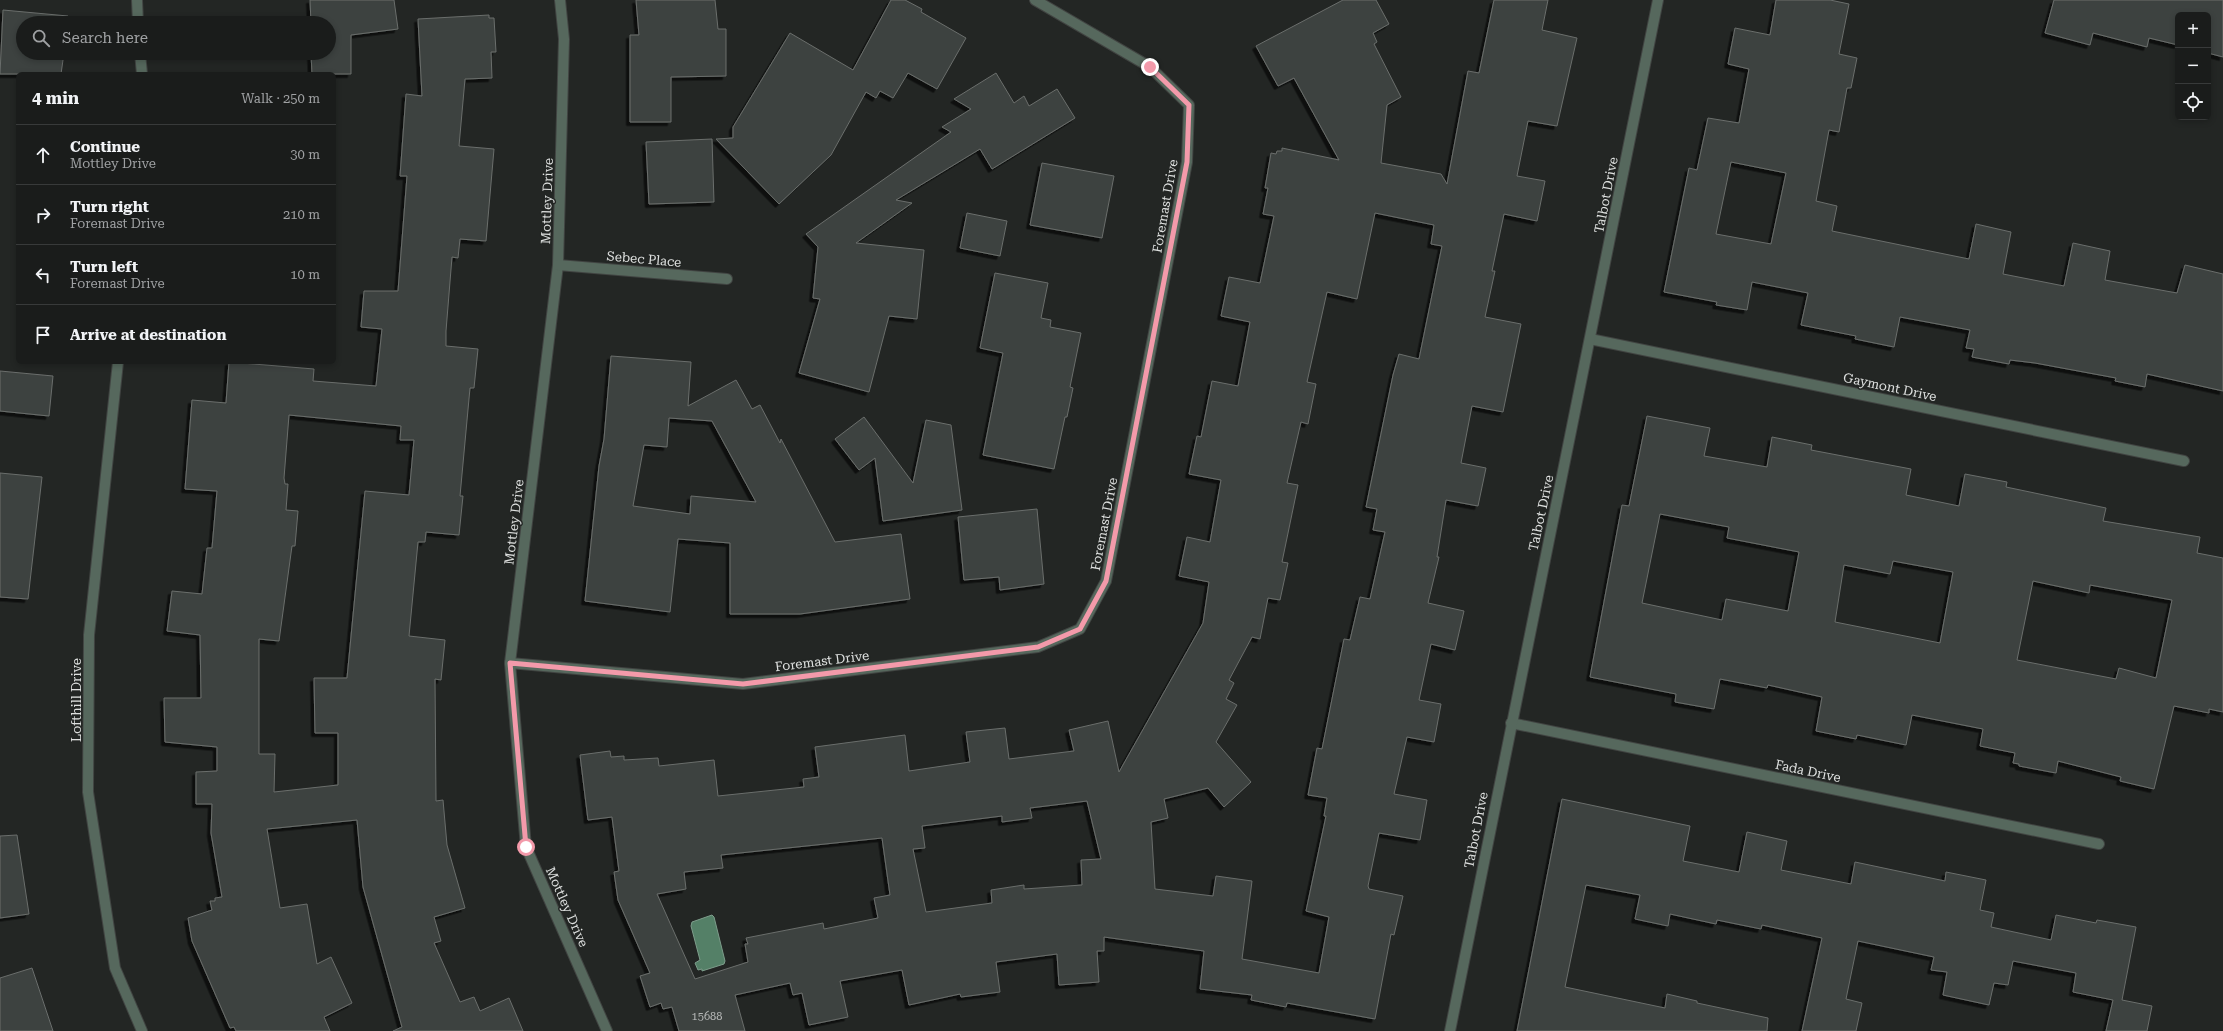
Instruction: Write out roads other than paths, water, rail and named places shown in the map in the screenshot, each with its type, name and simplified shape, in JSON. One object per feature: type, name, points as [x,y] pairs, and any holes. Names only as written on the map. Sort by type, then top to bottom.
[{"type":"street","points":[[136,0],[137,16]]},
{"type":"street","name":"Mottley Drive","points":[[560,0],[564,39],[558,265],[510,663],[526,847],[607,1031]]},
{"type":"street","name":"Foremast Drive","points":[[510,663],[743,684],[1038,647],[1080,629],[1106,581],[1187,162],[1189,105],[1150,67],[1035,0]]},
{"type":"street","name":"Talbot Drive","points":[[1450,1031],[1658,0]]},
{"type":"street","points":[[141,60],[142,72]]},
{"type":"street","name":"Sebec Place","points":[[558,265],[727,279]]},
{"type":"street","name":"Gaymont Drive","points":[[1590,339],[2184,461]]},
{"type":"street","name":"Lofthill Drive","points":[[118,364],[89,635],[88,792],[115,968],[142,1031]]},
{"type":"street","name":"Fada Drive","points":[[1511,723],[2099,844]]}]
